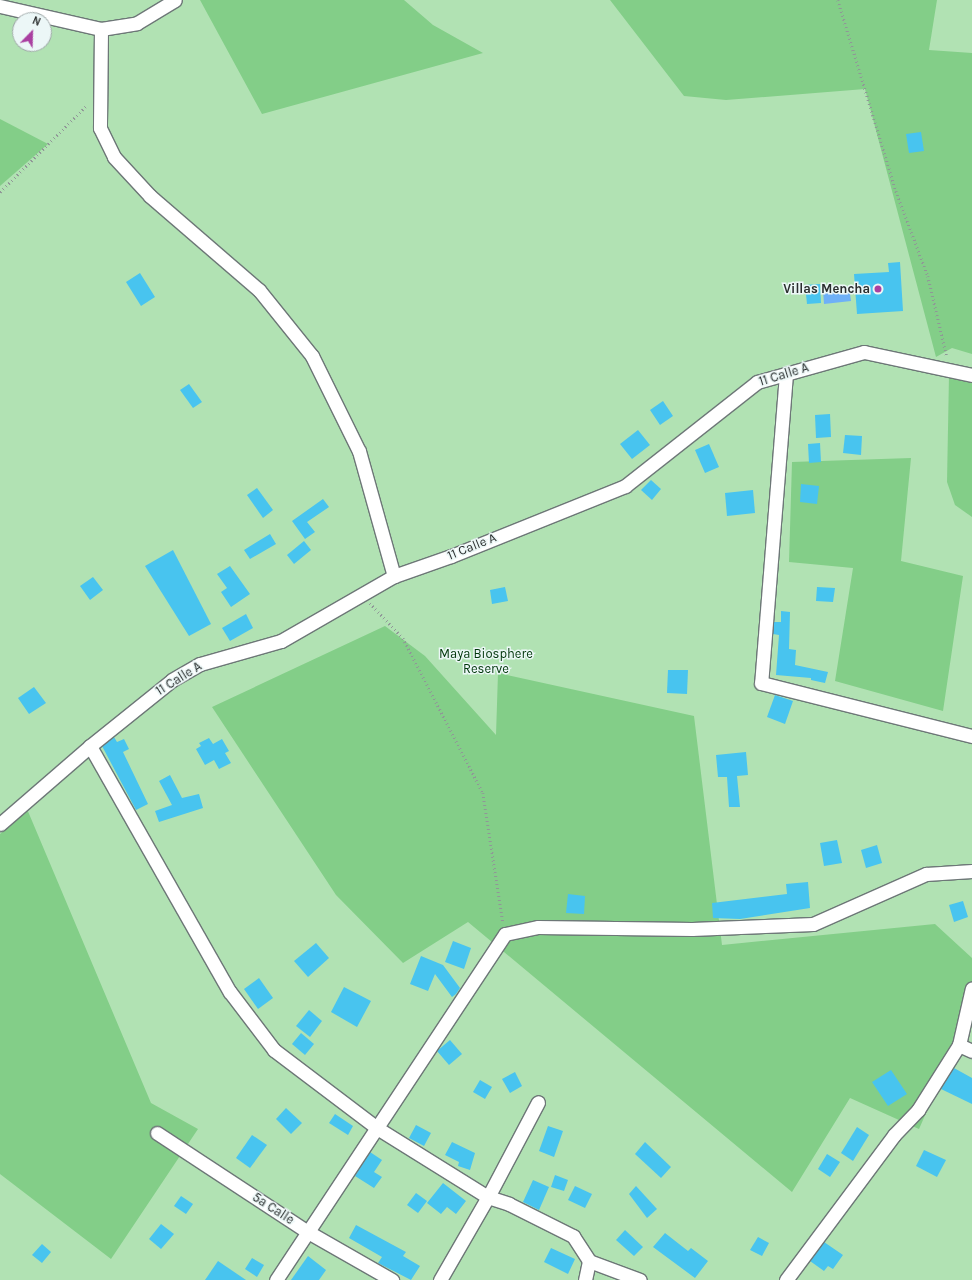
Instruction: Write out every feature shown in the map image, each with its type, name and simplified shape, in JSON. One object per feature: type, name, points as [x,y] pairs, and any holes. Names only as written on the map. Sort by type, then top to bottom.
[{"type":"street","points":[[0,6],[101,29],[137,23],[175,0]]},
{"type":"street","points":[[101,29],[99,92],[100,128],[114,157],[150,196],[259,290],[312,356],[359,451],[394,576]]},
{"type":"street","name":"11 Calle A","points":[[0,824],[90,746],[172,680],[200,664],[281,641],[394,576],[451,556],[624,486],[757,382],[864,352],[972,376]]},
{"type":"street","points":[[786,374],[762,683],[972,736]]},
{"type":"street","points":[[90,746],[230,992],[274,1050],[377,1128],[488,1198],[509,1204],[573,1236],[589,1261],[640,1280]]},
{"type":"street","points":[[276,1280],[505,934],[538,927],[692,929],[813,924],[926,874],[972,871]]},
{"type":"street","points":[[786,1280],[894,1135],[918,1110],[959,1045],[972,988]]},
{"type":"street","points":[[959,1045],[972,1051]]},
{"type":"street","points":[[440,1280],[488,1198],[538,1102]]},
{"type":"street","name":"5a Calle","points":[[157,1133],[308,1232],[392,1280]]},
{"type":"street","points":[[585,1280],[589,1261]]},
{"type":"path","points":[[838,0],[896,191],[928,276],[950,371]]},
{"type":"path","points":[[0,192],[99,92]]},
{"type":"path","points":[[362,595],[403,638],[483,793],[505,934]]},
{"type":"green space","name":"Maya Biosphere Reserve","points":[[0,0],[972,0],[972,1280],[0,1280]]},
{"type":"green space","points":[[200,0],[404,0],[433,25],[483,53],[262,114]]},
{"type":"green space","points":[[610,0],[937,0],[929,50],[972,53],[972,354],[952,348],[936,357],[865,89],[726,100],[684,96]]},
{"type":"green space","points":[[0,119],[48,144],[0,186]]},
{"type":"green space","points":[[949,375],[972,382],[972,517],[955,505],[947,482]]},
{"type":"green space","points":[[911,458],[901,561],[963,576],[943,711],[835,681],[853,568],[789,562],[792,462]]},
{"type":"green space","points":[[385,626],[425,656],[496,735],[498,673],[694,716],[722,945],[935,924],[972,958],[972,1009],[919,1129],[850,1098],[792,1192],[468,922],[403,963],[336,895],[212,707]]},
{"type":"green space","points":[[27,809],[151,1103],[198,1129],[111,1259],[0,1174],[0,834]]},
{"type":"water","points":[[849,287],[851,301],[824,304],[823,290]]},
{"type":"building","points":[[921,132],[924,151],[909,153],[906,134]]},
{"type":"building","name":"Villas Mencha","points":[[900,262],[903,311],[857,314],[854,274],[889,272],[888,263]]},
{"type":"building","points":[[140,273],[155,297],[141,306],[126,282]]},
{"type":"building","points":[[820,284],[821,303],[807,304],[805,285]]},
{"type":"building","points":[[189,384],[202,402],[193,408],[180,390]]},
{"type":"building","points":[[663,401],[673,416],[660,425],[650,410]]},
{"type":"building","points":[[830,414],[831,437],[816,438],[815,415]]},
{"type":"building","points":[[638,430],[650,445],[632,459],[620,444]]},
{"type":"building","points":[[845,435],[862,436],[861,455],[843,453]]},
{"type":"building","points":[[820,443],[821,462],[809,463],[808,444]]},
{"type":"building","points":[[709,444],[719,467],[705,473],[695,450]]},
{"type":"building","points":[[651,480],[661,489],[652,500],[641,490]]},
{"type":"building","points":[[801,484],[819,486],[817,504],[800,502]]},
{"type":"building","points":[[257,488],[273,510],[263,518],[247,495]]},
{"type":"building","points":[[753,490],[755,513],[727,516],[725,493]]},
{"type":"building","points":[[323,499],[329,507],[307,522],[315,532],[305,539],[292,521]]},
{"type":"building","points":[[270,534],[276,544],[250,559],[244,550]]},
{"type":"building","points":[[304,541],[311,550],[294,564],[287,555]]},
{"type":"building","points":[[173,550],[211,624],[189,636],[145,566]]},
{"type":"building","points":[[230,566],[250,594],[231,607],[221,592],[227,588],[217,574]]},
{"type":"building","points":[[93,577],[103,590],[90,600],[80,586]]},
{"type":"building","points":[[505,587],[508,601],[492,604],[490,590]]},
{"type":"building","points":[[817,587],[835,588],[833,602],[816,601]]},
{"type":"building","points":[[781,611],[790,612],[789,649],[796,650],[795,665],[828,672],[825,683],[811,680],[811,678],[776,675],[779,635],[773,634],[774,622],[781,622]]},
{"type":"building","points":[[246,614],[253,628],[230,641],[222,628]]},
{"type":"building","points":[[668,670],[688,670],[687,694],[667,693]]},
{"type":"building","points":[[34,687],[46,703],[29,714],[18,698]]},
{"type":"building","points":[[775,695],[793,701],[785,724],[767,717]]},
{"type":"building","points":[[114,737],[117,742],[124,739],[129,749],[123,752],[148,804],[136,810],[102,746]]},
{"type":"building","points":[[209,738],[213,744],[222,739],[229,751],[225,753],[231,763],[219,769],[214,760],[205,765],[196,749],[201,746],[199,743]]},
{"type":"building","points":[[746,752],[748,775],[737,776],[740,807],[729,807],[727,777],[718,777],[716,755]]},
{"type":"building","points":[[170,775],[182,798],[199,794],[203,808],[159,822],[155,811],[172,805],[159,781]]},
{"type":"building","points":[[837,840],[842,863],[824,866],[820,843]]},
{"type":"building","points":[[877,845],[882,863],[866,868],[861,850]]},
{"type":"building","points":[[808,882],[810,908],[740,919],[713,918],[712,903],[787,894],[786,884]]},
{"type":"building","points":[[568,894],[585,896],[584,914],[566,913]]},
{"type":"building","points":[[963,901],[968,917],[954,922],[949,905]]},
{"type":"building","points":[[453,941],[471,948],[464,969],[445,962]]},
{"type":"building","points":[[316,943],[329,958],[308,977],[294,961]]},
{"type":"building","points":[[421,956],[443,965],[460,988],[456,994],[452,997],[435,974],[428,991],[410,984]]},
{"type":"building","points":[[259,978],[273,998],[258,1009],[244,989]]},
{"type":"building","points":[[344,987],[371,1001],[357,1027],[331,1012]]},
{"type":"building","points":[[309,1010],[322,1021],[310,1037],[296,1026]]},
{"type":"building","points":[[301,1033],[314,1044],[305,1055],[292,1044]]},
{"type":"building","points":[[450,1040],[462,1054],[449,1065],[437,1051]]},
{"type":"building","points":[[954,1068],[972,1078],[972,1104],[941,1089]]},
{"type":"building","points":[[891,1070],[907,1094],[888,1106],[872,1082]]},
{"type":"building","points":[[515,1072],[522,1086],[510,1093],[502,1079]]},
{"type":"building","points":[[480,1080],[492,1087],[485,1099],[473,1092]]},
{"type":"building","points":[[286,1108],[302,1123],[291,1134],[276,1119]]},
{"type":"building","points":[[335,1114],[353,1126],[348,1135],[329,1123]]},
{"type":"building","points":[[416,1125],[431,1133],[424,1146],[409,1138]]},
{"type":"building","points":[[548,1126],[563,1131],[554,1157],[539,1151]]},
{"type":"building","points":[[857,1127],[869,1135],[853,1161],[841,1153]]},
{"type":"building","points":[[252,1135],[267,1145],[250,1168],[236,1158]]},
{"type":"building","points":[[452,1142],[475,1153],[470,1170],[458,1166],[459,1162],[445,1155]]},
{"type":"building","points":[[645,1142],[671,1167],[661,1178],[635,1154]]},
{"type":"building","points":[[924,1150],[946,1160],[937,1177],[916,1166]]},
{"type":"building","points":[[370,1152],[382,1160],[374,1172],[382,1177],[374,1188],[355,1176]]},
{"type":"building","points":[[827,1154],[840,1162],[830,1177],[818,1169]]},
{"type":"building","points":[[555,1175],[568,1180],[564,1191],[551,1187]]},
{"type":"building","points":[[533,1180],[549,1187],[539,1210],[523,1202]]},
{"type":"building","points":[[443,1183],[466,1201],[456,1214],[447,1207],[441,1214],[427,1203]]},
{"type":"building","points":[[575,1186],[592,1194],[585,1208],[568,1200]]},
{"type":"building","points":[[636,1186],[657,1209],[647,1218],[629,1194]]},
{"type":"building","points":[[416,1193],[427,1201],[418,1213],[407,1205]]},
{"type":"building","points":[[181,1196],[193,1204],[186,1214],[174,1206]]},
{"type":"building","points":[[161,1224],[174,1234],[161,1249],[149,1239]]},
{"type":"building","points":[[356,1225],[406,1252],[403,1256],[420,1266],[411,1280],[378,1263],[382,1257],[349,1238]]},
{"type":"building","points":[[625,1230],[643,1247],[634,1256],[616,1240]]},
{"type":"building","points":[[665,1233],[688,1251],[691,1248],[708,1261],[695,1278],[653,1247]]},
{"type":"building","points":[[758,1237],[769,1243],[762,1256],[750,1250]]},
{"type":"building","points":[[824,1242],[843,1255],[833,1269],[828,1266],[824,1271],[810,1261]]},
{"type":"building","points":[[42,1244],[51,1252],[42,1263],[32,1255]]},
{"type":"building","points":[[551,1248],[575,1259],[568,1274],[544,1262]]},
{"type":"building","points":[[308,1256],[326,1270],[319,1280],[291,1280]]},
{"type":"building","points":[[252,1258],[264,1265],[257,1277],[245,1269]]},
{"type":"building","points":[[218,1261],[246,1280],[205,1280]]},
{"type":"place","name":"Villas Mencha","points":[[878,289]]}]
